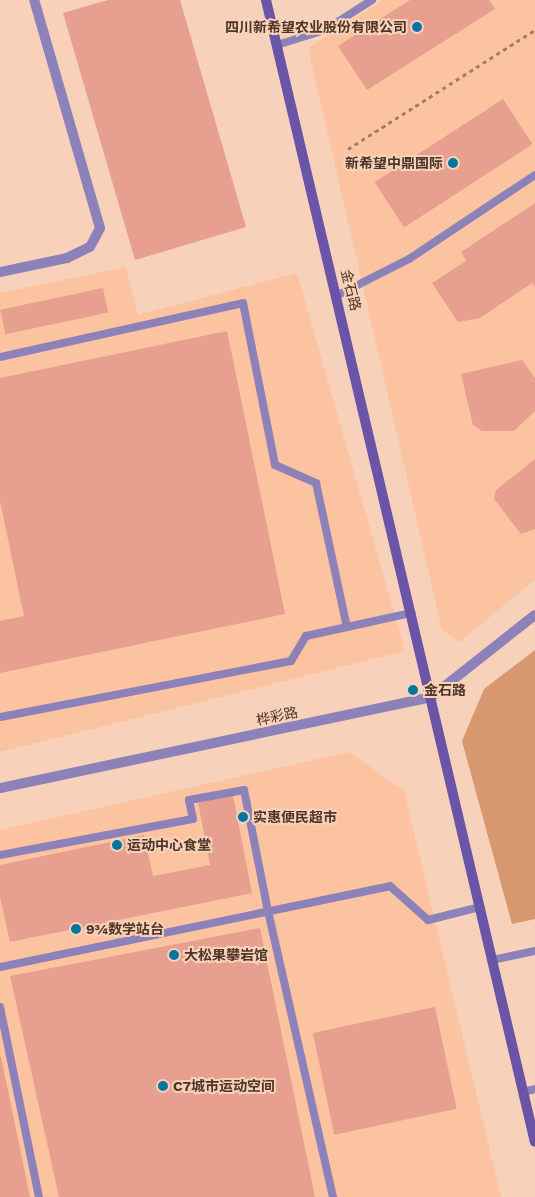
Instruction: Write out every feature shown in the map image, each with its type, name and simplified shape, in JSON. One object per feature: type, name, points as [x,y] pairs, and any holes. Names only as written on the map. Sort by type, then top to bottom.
[{"type":"street","points":[[0,272],[67,258],[90,247],[100,228],[34,0]]},
{"type":"street","name":"金石路","points":[[266,0],[338,295],[535,1142]]},
{"type":"street","name":"桦彩路","points":[[0,788],[431,697],[535,615]]},
{"type":"lane","points":[[277,45],[325,30],[372,0]]},
{"type":"lane","points":[[338,295],[409,259],[535,175]]},
{"type":"lane","points":[[0,357],[243,303],[275,465],[316,483],[347,627]]},
{"type":"lane","points":[[0,717],[291,660],[306,636],[411,613]]},
{"type":"lane","points":[[0,855],[192,819],[189,800],[244,790],[268,911],[333,1197]]},
{"type":"lane","points":[[0,968],[390,886],[428,920],[480,907]]},
{"type":"lane","points":[[492,960],[535,951]]},
{"type":"lane","points":[[0,1007],[39,1197]]},
{"type":"lane","points":[[523,1092],[535,1089]]},
{"type":"path","points":[[348,150],[535,30]]},
{"type":"shaded area","points":[[383,0],[535,0],[535,580],[459,642],[442,630],[308,48]]},
{"type":"shaded area","points":[[126,267],[138,315],[297,273],[405,651],[0,752],[0,293]]},
{"type":"shaded area","points":[[535,650],[535,919],[512,924],[462,741],[484,689]]},
{"type":"shaded area","points":[[349,752],[404,791],[501,1197],[0,1197],[0,830]]},
{"type":"building","points":[[108,0],[180,0],[246,227],[135,260],[63,13]]},
{"type":"building","name":"四川新希望农业股份有限公司","points":[[410,0],[489,0],[495,9],[367,90],[338,46]]},
{"type":"building","name":"新希望中鼎国际","points":[[503,99],[532,144],[404,228],[375,182]]},
{"type":"building","points":[[535,203],[535,287],[532,283],[480,318],[458,322],[432,283],[466,261],[461,252]]},
{"type":"building","points":[[103,288],[108,312],[5,334],[0,310]]},
{"type":"building","points":[[227,331],[285,614],[0,673],[0,621],[24,616],[0,501],[0,378]]},
{"type":"building","points":[[522,360],[535,378],[535,411],[514,431],[482,431],[473,425],[461,374]]},
{"type":"building","points":[[535,459],[535,529],[521,534],[494,499],[496,490]]},
{"type":"building","points":[[233,795],[252,893],[10,942],[0,897],[0,865],[144,835],[153,876],[210,865],[198,802]]},
{"type":"building","name":"C7城市运动空间","points":[[260,928],[315,1197],[59,1197],[10,976]]},
{"type":"building","points":[[435,1007],[457,1109],[334,1135],[313,1033]]},
{"type":"building","points":[[1,1057],[30,1197],[0,1197]]},
{"type":"place","name":"四川新希望农业股份有限公司","points":[[417,27]]},
{"type":"place","name":"新希望中鼎国际","points":[[453,163]]},
{"type":"place","name":"金石路","points":[[413,690]]},
{"type":"place","name":"实惠便民超市","points":[[243,817]]},
{"type":"place","name":"运动中心食堂","points":[[117,845]]},
{"type":"place","name":"9¾数学站台","points":[[76,929]]},
{"type":"place","name":"大松果攀岩馆","points":[[174,955]]},
{"type":"place","name":"C7城市运动空间","points":[[163,1086]]}]
